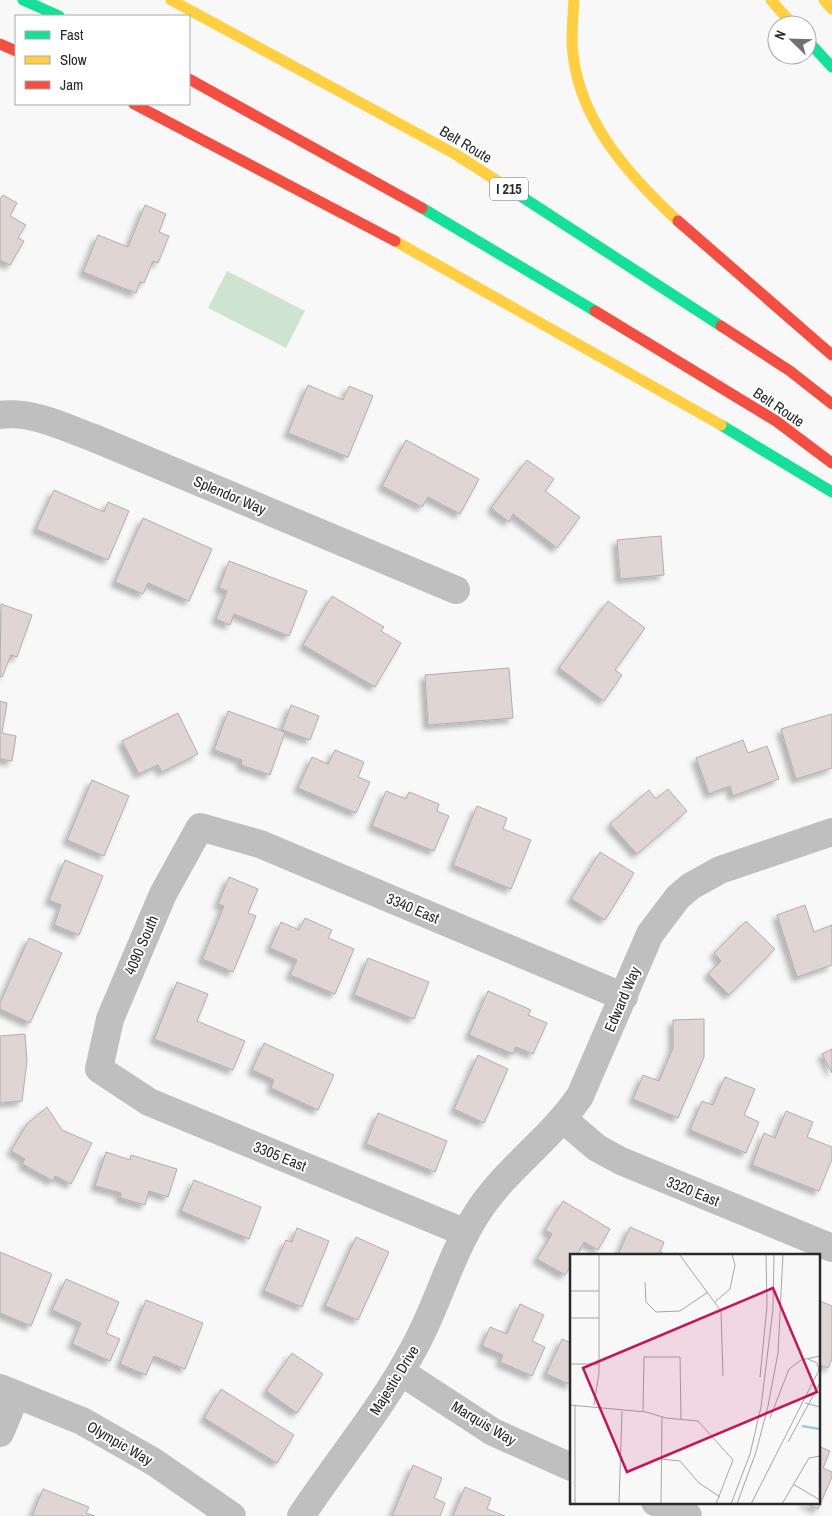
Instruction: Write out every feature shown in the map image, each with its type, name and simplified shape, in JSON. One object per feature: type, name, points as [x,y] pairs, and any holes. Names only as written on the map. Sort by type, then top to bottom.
[{"type":"main road","points":[[23,0],[58,15]]},
{"type":"main road","name":"Belt Route","points":[[171,0],[455,154],[790,371],[832,404]]},
{"type":"main road","points":[[574,0],[572,38],[579,83],[595,125],[619,164],[634,181],[703,244],[832,355]]},
{"type":"main road","points":[[770,0],[784,15]]},
{"type":"main road","points":[[824,0],[832,9]]},
{"type":"main road","points":[[0,44],[15,51]]},
{"type":"main road","points":[[817,51],[832,67]]},
{"type":"main road","name":"Belt Route","points":[[190,80],[441,218],[776,421],[832,463]]},
{"type":"main road","points":[[136,105],[404,246],[754,442],[832,492]]},
{"type":"street","name":"Splendor Way","points":[[0,415],[10,413],[46,421],[94,438],[456,590]]},
{"type":"street","name":"3340 East","points":[[200,827],[260,844],[624,997]]},
{"type":"street","name":"4090 South","points":[[100,1069],[110,1019],[163,894],[200,827]]},
{"type":"street","name":"Edward Way","points":[[466,1233],[499,1182],[563,1120],[587,1080],[650,934],[668,908],[691,886],[736,864],[832,832]]},
{"type":"street","name":"3305 East","points":[[100,1069],[150,1102],[466,1233]]},
{"type":"street","name":"3320 East","points":[[563,1120],[597,1148],[621,1161],[832,1248]]},
{"type":"street","name":"Majestic Drive","points":[[301,1516],[401,1372],[427,1324],[466,1233]]},
{"type":"street","name":"Marquis Way","points":[[401,1372],[493,1432],[570,1466]]},
{"type":"street","points":[[0,1433],[8,1391]]},
{"type":"street","name":"Olympic Way","points":[[8,1391],[90,1426],[154,1462],[232,1516]]},
{"type":"street","points":[[660,1504],[688,1516]]},
{"type":"green space","points":[[227,271],[305,311],[286,348],[208,308]]},
{"type":"building","points":[[3,195],[17,203],[10,216],[26,225],[18,238],[24,241],[10,265],[0,260],[0,199]]},
{"type":"building","points":[[145,205],[166,214],[159,232],[169,236],[158,263],[153,261],[144,283],[140,282],[136,293],[83,272],[98,235],[128,247]]},
{"type":"building","points":[[308,385],[343,400],[349,386],[373,396],[348,457],[288,433]]},
{"type":"building","points":[[406,440],[479,479],[460,514],[428,497],[422,507],[382,486]]},
{"type":"building","points":[[527,460],[554,479],[545,491],[580,517],[557,548],[513,514],[509,522],[491,508]]},
{"type":"building","points":[[54,490],[104,512],[108,502],[129,511],[108,560],[36,529]]},
{"type":"building","points":[[143,518],[212,549],[189,601],[148,583],[143,594],[115,582]]},
{"type":"building","points":[[661,536],[664,575],[620,579],[617,540]]},
{"type":"building","points":[[229,561],[307,591],[289,636],[234,614],[230,625],[216,619],[227,591],[219,588]]},
{"type":"building","points":[[332,596],[384,627],[381,631],[401,643],[375,687],[303,645]]},
{"type":"building","points":[[608,601],[645,628],[615,670],[622,675],[604,701],[559,668]]},
{"type":"building","points":[[1,604],[32,615],[17,657],[11,655],[2,677],[0,676]]},
{"type":"building","points":[[509,668],[513,718],[428,725],[425,675]]},
{"type":"building","points":[[0,701],[7,703],[2,733],[16,736],[12,761],[0,759]]},
{"type":"building","points":[[291,705],[319,716],[310,740],[282,730]]},
{"type":"building","points":[[228,711],[285,732],[270,775],[241,765],[242,760],[214,750]]},
{"type":"building","points":[[178,713],[198,754],[162,772],[158,765],[139,774],[122,741]]},
{"type":"building","points":[[832,714],[832,768],[796,779],[781,729]]},
{"type":"building","points":[[743,740],[748,753],[767,746],[779,779],[733,796],[730,786],[709,794],[696,758]]},
{"type":"building","points":[[335,750],[364,762],[358,777],[370,782],[356,813],[298,788],[312,757],[328,764]]},
{"type":"building","points":[[92,780],[129,796],[104,856],[67,840]]},
{"type":"building","points":[[668,789],[687,811],[637,854],[610,824],[649,790],[656,799]]},
{"type":"building","points":[[386,791],[406,799],[409,792],[439,804],[437,811],[449,816],[434,851],[372,826]]},
{"type":"building","points":[[477,806],[507,818],[503,829],[531,840],[511,889],[453,865]]},
{"type":"building","points":[[600,852],[634,873],[605,920],[571,899]]},
{"type":"building","points":[[65,860],[103,876],[79,935],[54,925],[61,905],[49,900]]},
{"type":"building","points":[[229,877],[258,889],[248,913],[256,916],[233,972],[202,959],[224,906],[218,904]]},
{"type":"building","points":[[805,905],[814,932],[832,925],[832,965],[797,977],[777,915]]},
{"type":"building","points":[[305,918],[332,930],[328,938],[354,949],[335,994],[290,975],[297,960],[270,948],[281,922],[299,930]]},
{"type":"building","points":[[746,921],[775,949],[729,995],[708,974],[721,961],[714,953]]},
{"type":"building","points":[[29,938],[62,953],[30,1023],[0,1009],[0,1003]]},
{"type":"building","points":[[368,958],[429,982],[414,1019],[354,995]]},
{"type":"building","points":[[177,982],[208,994],[197,1021],[245,1041],[233,1070],[154,1039]]},
{"type":"building","points":[[488,991],[531,1010],[528,1015],[547,1023],[533,1054],[516,1047],[513,1054],[469,1035]]},
{"type":"building","points":[[704,1019],[704,1057],[678,1118],[633,1099],[643,1075],[659,1081],[673,1048],[673,1020]]},
{"type":"building","points":[[25,1034],[27,1061],[22,1101],[0,1103],[0,1036]]},
{"type":"building","points":[[264,1043],[334,1075],[318,1110],[271,1088],[274,1080],[252,1070]]},
{"type":"building","points":[[832,1049],[832,1073],[822,1054]]},
{"type":"building","points":[[478,1055],[508,1069],[484,1123],[454,1109]]},
{"type":"building","points":[[725,1077],[755,1089],[744,1115],[759,1122],[746,1153],[690,1130],[702,1101],[713,1105]]},
{"type":"building","points":[[47,1107],[62,1130],[92,1143],[71,1184],[55,1176],[53,1181],[22,1164],[25,1159],[11,1151],[27,1124]]},
{"type":"building","points":[[786,1111],[813,1122],[807,1137],[832,1147],[832,1159],[819,1191],[752,1165],[764,1133],[775,1138]]},
{"type":"building","points":[[378,1113],[447,1141],[435,1172],[366,1144]]},
{"type":"building","points":[[106,1152],[130,1160],[131,1155],[177,1169],[168,1197],[149,1191],[145,1205],[120,1198],[121,1193],[95,1186]]},
{"type":"building","points":[[194,1180],[261,1207],[249,1239],[181,1211]]},
{"type":"building","points":[[563,1201],[610,1229],[598,1250],[584,1242],[578,1254],[570,1254],[570,1267],[565,1275],[537,1259],[552,1234],[545,1230]]},
{"type":"building","points":[[630,1227],[664,1242],[660,1252],[664,1254],[618,1254]]},
{"type":"building","points":[[297,1228],[329,1241],[302,1307],[264,1291],[286,1240],[292,1242]]},
{"type":"building","points":[[356,1237],[389,1252],[358,1320],[325,1306]]},
{"type":"building","points":[[0,1252],[52,1274],[31,1326],[0,1313]]},
{"type":"building","points":[[66,1279],[119,1302],[106,1333],[120,1339],[110,1361],[72,1344],[81,1323],[52,1310]]},
{"type":"building","points":[[146,1300],[203,1323],[185,1369],[154,1356],[146,1375],[120,1364]]},
{"type":"building","points":[[820,1301],[832,1306],[832,1359],[828,1368],[820,1365]]},
{"type":"building","points":[[520,1304],[544,1315],[532,1341],[545,1347],[532,1376],[500,1362],[503,1355],[482,1346],[490,1327],[507,1334]]},
{"type":"building","points":[[562,1339],[570,1343],[570,1385],[546,1374]]},
{"type":"building","points":[[292,1353],[323,1374],[297,1413],[266,1391]]},
{"type":"building","points":[[221,1389],[294,1435],[277,1463],[204,1418]]},
{"type":"building","points":[[820,1447],[830,1451],[823,1468],[832,1472],[832,1477],[818,1509],[807,1504],[820,1504]]},
{"type":"building","points":[[413,1465],[442,1478],[434,1498],[445,1503],[440,1516],[392,1516]]},
{"type":"building","points":[[465,1487],[491,1498],[487,1509],[505,1516],[453,1516]]},
{"type":"building","points":[[43,1489],[89,1507],[86,1513],[95,1516],[32,1516]]},
{"type":"traffic: fast","points":[[23,0],[57,15]]},
{"type":"traffic: fast","points":[[817,51],[832,67]]},
{"type":"traffic: fast","points":[[499,182],[721,326]]},
{"type":"traffic: fast","points":[[422,208],[595,311]]},
{"type":"traffic: fast","points":[[721,425],[832,492]]},
{"type":"traffic: slow","points":[[171,0],[455,154],[499,182]]},
{"type":"traffic: slow","points":[[574,0],[572,42],[575,69],[593,118],[622,163],[678,221]]},
{"type":"traffic: slow","points":[[771,0],[784,15]]},
{"type":"traffic: slow","points":[[824,0],[832,9]]},
{"type":"traffic: slow","points":[[395,241],[721,425]]},
{"type":"traffic: jam","points":[[0,44],[15,51]]},
{"type":"traffic: jam","points":[[190,80],[422,208]]},
{"type":"traffic: jam","points":[[136,105],[395,241]]},
{"type":"traffic: jam","points":[[678,221],[832,355]]},
{"type":"traffic: jam","points":[[595,311],[776,421],[832,463]]},
{"type":"traffic: jam","points":[[721,326],[790,371],[832,404]]}]
